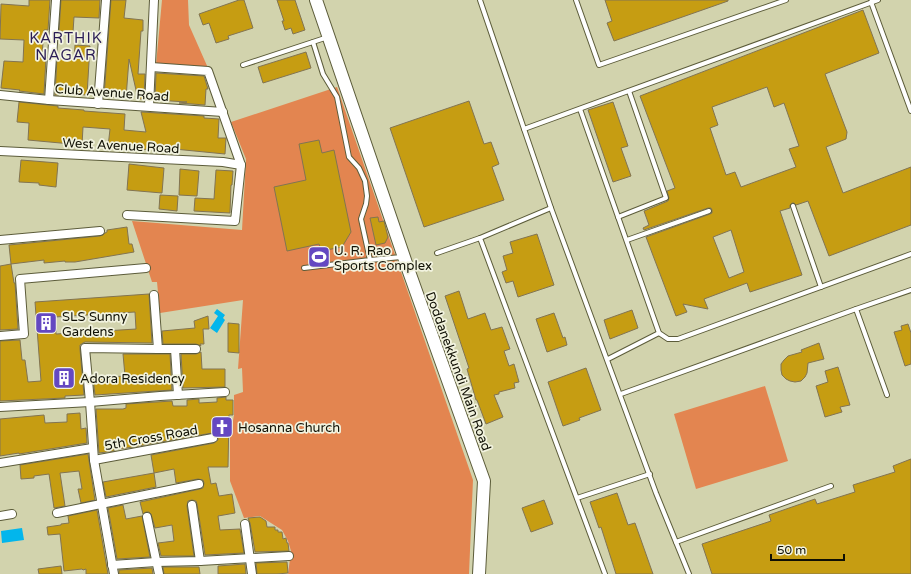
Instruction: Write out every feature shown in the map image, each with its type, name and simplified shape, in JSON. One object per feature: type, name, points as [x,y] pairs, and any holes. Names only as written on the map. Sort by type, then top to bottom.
[{"type":"street","points":[[49,100],[56,0]]},
{"type":"street","points":[[98,104],[106,0]]},
{"type":"street","points":[[148,106],[154,0]]},
{"type":"street","name":"Doddanekkundi Main Road","points":[[316,0],[404,257],[484,481],[479,574]]},
{"type":"street","points":[[127,215],[235,221],[241,165],[208,71],[151,67]]},
{"type":"street","name":"Club Avenue Road","points":[[0,95],[98,104],[223,112]]},
{"type":"street","name":"West Avenue Road","points":[[0,151],[223,162],[241,165]]},
{"type":"street","points":[[0,240],[100,231]]},
{"type":"street","points":[[0,336],[24,334],[20,279],[146,268]]},
{"type":"street","points":[[154,295],[158,349]]},
{"type":"street","points":[[114,574],[92,448],[90,402],[85,348],[196,349]]},
{"type":"street","points":[[175,349],[178,395]]},
{"type":"street","points":[[0,407],[225,392]]},
{"type":"street","name":"5th Cross Road","points":[[94,460],[213,438]]},
{"type":"street","name":"5th Cross Road","points":[[0,463],[92,448]]},
{"type":"street","points":[[57,513],[199,484]]},
{"type":"street","points":[[192,505],[200,561]]},
{"type":"street","points":[[0,516],[12,514]]},
{"type":"street","points":[[147,518],[159,574]]},
{"type":"street","points":[[245,524],[252,574]]},
{"type":"street","points":[[112,565],[288,556]]},
{"type":"lane","points":[[480,0],[551,208],[650,474],[689,574]]},
{"type":"lane","points":[[576,0],[599,65],[786,0]]},
{"type":"lane","points":[[524,129],[878,0]]},
{"type":"lane","points":[[871,2],[911,110]]},
{"type":"lane","points":[[243,65],[328,37]]},
{"type":"lane","points":[[313,42],[323,74],[337,97],[349,157],[359,168],[365,181],[367,192],[366,204],[361,219],[370,260]]},
{"type":"lane","points":[[618,217],[666,198],[629,91]]},
{"type":"lane","points":[[580,109],[659,333],[668,339],[678,339],[911,254]]},
{"type":"lane","points":[[793,206],[821,287]]},
{"type":"lane","points":[[436,253],[480,238],[551,208]]},
{"type":"lane","points":[[627,240],[709,211]]},
{"type":"lane","points":[[480,238],[605,574]]},
{"type":"lane","points":[[304,268],[404,257]]},
{"type":"lane","points":[[621,394],[911,290]]},
{"type":"lane","points":[[856,309],[887,395]]},
{"type":"lane","points":[[608,359],[659,333]]},
{"type":"lane","points":[[577,498],[650,474]]},
{"type":"lane","points":[[676,542],[831,486]]},
{"type":"shaded area","points":[[162,0],[188,0],[189,25],[208,68],[156,65]]},
{"type":"shaded area","name":"U. R. Rao Sports Complex","points":[[337,87],[473,480],[469,574],[288,574],[291,551],[282,530],[260,516],[244,518],[230,481],[230,438],[234,415],[234,395],[243,392],[242,368],[238,369],[243,300],[160,313],[157,282],[152,282],[132,221],[242,230],[246,159],[231,122]]},
{"type":"shaded area","points":[[765,386],[788,461],[696,489],[674,414]]},
{"type":"water","points":[[217,309],[225,315],[223,318],[225,320],[217,333],[210,328],[218,316],[214,313]]},
{"type":"water","points":[[22,528],[24,540],[2,543],[1,531]]},
{"type":"building","points":[[29,0],[50,0],[48,30],[44,30],[42,57],[46,57],[44,94],[1,88],[4,61],[23,62],[24,40],[0,39],[1,4],[29,6]]},
{"type":"building","points":[[61,0],[100,0],[99,18],[74,17],[73,32],[59,31]]},
{"type":"building","points":[[111,0],[126,0],[124,18],[143,20],[138,74],[145,74],[144,99],[138,99],[129,59],[126,98],[104,97]]},
{"type":"building","points":[[239,0],[244,0],[253,28],[228,36],[229,39],[216,43],[209,23],[203,25],[199,14]]},
{"type":"building","points":[[277,0],[295,0],[305,30],[293,34],[291,28],[285,30],[282,21],[284,21]]},
{"type":"building","points":[[605,0],[728,1],[614,41],[607,23],[612,21]]},
{"type":"building","points":[[863,10],[879,53],[825,74],[847,132],[846,139],[826,147],[843,193],[911,167],[911,225],[829,256],[808,201],[796,205],[792,203],[790,208],[780,211],[802,275],[750,292],[747,283],[704,299],[708,309],[683,304],[687,312],[676,316],[646,237],[710,214],[712,213],[712,210],[711,208],[708,208],[644,230],[643,228],[649,225],[644,211],[668,201],[669,198],[667,191],[675,188],[640,96]],"holes":[[[767,87],[774,107],[784,103],[799,146],[789,149],[796,167],[741,187],[735,172],[726,175],[710,128],[718,125],[712,107]],[[731,230],[744,272],[729,278],[713,237]]]},
{"type":"building","points":[[75,45],[90,46],[87,95],[59,93],[59,95],[55,95],[57,58],[74,59]]},
{"type":"building","points":[[306,52],[311,68],[263,83],[258,67]]},
{"type":"building","points":[[156,73],[204,76],[208,89],[206,89],[205,105],[155,100]]},
{"type":"building","points":[[469,101],[484,144],[491,142],[499,164],[492,167],[504,200],[424,227],[390,128]]},
{"type":"building","points":[[19,102],[58,106],[58,108],[84,111],[125,114],[124,130],[146,132],[141,112],[204,116],[204,118],[219,119],[218,138],[226,138],[225,154],[164,148],[164,145],[143,150],[108,147],[110,129],[83,127],[82,145],[28,140],[29,123],[17,122]]},
{"type":"building","points":[[613,102],[628,146],[621,148],[631,176],[613,182],[588,110]]},
{"type":"building","points":[[319,140],[322,153],[334,150],[351,232],[342,247],[321,251],[319,244],[287,251],[274,187],[306,180],[299,144]]},
{"type":"building","points":[[21,160],[58,163],[56,187],[39,185],[39,183],[19,182]]},
{"type":"building","points":[[129,164],[164,168],[162,193],[127,190]]},
{"type":"building","points":[[180,169],[199,171],[197,196],[179,195]]},
{"type":"building","points":[[216,170],[233,171],[230,213],[194,211],[195,198],[214,199]]},
{"type":"building","points":[[160,195],[178,196],[177,211],[159,209]]},
{"type":"building","points":[[378,217],[379,222],[384,221],[388,237],[385,243],[376,245],[370,218]]},
{"type":"building","points":[[127,227],[129,244],[132,244],[134,252],[75,262],[65,261],[44,263],[44,260],[11,264],[9,245],[100,236],[107,232],[107,230]]},
{"type":"building","points":[[537,234],[554,285],[518,297],[513,281],[506,283],[502,272],[507,270],[503,256],[513,253],[510,242]]},
{"type":"building","points":[[11,264],[15,283],[18,329],[0,330],[0,266]]},
{"type":"building","points":[[459,291],[468,319],[485,313],[491,330],[502,327],[510,349],[504,351],[509,366],[514,364],[519,382],[514,383],[515,388],[499,392],[499,394],[494,395],[503,417],[486,424],[476,400],[467,369],[469,368],[445,296]]},
{"type":"building","points":[[149,294],[152,343],[85,342],[80,345],[84,395],[65,396],[65,398],[0,401],[0,341],[20,340],[22,360],[25,360],[28,382],[41,381],[35,302]],"holes":[[[135,312],[136,329],[56,334],[55,317]]]},
{"type":"building","points":[[632,310],[638,328],[610,339],[604,320]]},
{"type":"building","points":[[554,313],[567,345],[547,352],[536,319]]},
{"type":"building","points":[[208,316],[209,329],[203,329],[204,344],[200,344],[201,346],[196,344],[163,344],[162,331],[195,328],[194,321]]},
{"type":"building","points":[[228,323],[239,324],[239,353],[228,352]]},
{"type":"building","points":[[908,324],[911,333],[911,364],[905,366],[894,332],[902,330],[901,326]]},
{"type":"building","points":[[819,343],[824,359],[808,363],[807,373],[801,381],[790,381],[782,375],[781,364],[788,356],[802,352],[801,350]]},
{"type":"building","points":[[201,352],[202,369],[225,369],[225,387],[183,388],[181,354],[196,354]]},
{"type":"building","points":[[123,354],[170,354],[172,390],[95,395],[93,378],[125,376]]},
{"type":"building","points":[[838,367],[850,405],[840,407],[842,412],[825,417],[816,386],[828,382],[825,371]]},
{"type":"building","points":[[586,368],[601,410],[563,426],[548,382]]},
{"type":"building","points":[[226,397],[226,400],[233,400],[233,415],[229,415],[228,467],[208,467],[211,484],[216,483],[219,496],[232,494],[235,513],[218,516],[220,530],[240,529],[244,553],[205,555],[197,504],[196,501],[192,500],[188,501],[187,506],[194,556],[161,556],[158,543],[174,541],[172,525],[155,528],[151,514],[146,512],[143,514],[140,502],[200,489],[203,488],[204,483],[203,480],[198,479],[176,483],[174,469],[154,473],[151,455],[214,443],[218,440],[218,437],[215,433],[212,433],[114,449],[114,451],[99,453],[96,409],[123,409],[126,408],[126,404],[172,401],[173,406],[187,406],[187,400],[199,399],[199,403],[217,402],[217,398]]},
{"type":"building","points":[[80,413],[81,429],[86,428],[87,443],[0,456],[0,419],[44,415],[45,423],[67,422],[67,414]]},
{"type":"building","points":[[88,454],[95,500],[81,503],[78,489],[82,489],[79,471],[60,473],[65,506],[54,508],[49,474],[34,476],[34,478],[21,479],[20,465]]},
{"type":"building","points":[[911,459],[911,574],[712,574],[702,544],[771,521],[769,515],[815,499],[817,504],[855,492],[853,485],[895,472],[893,466]]},
{"type":"building","points":[[154,473],[156,487],[106,497],[103,482]]},
{"type":"building","points":[[617,493],[628,525],[635,523],[653,574],[616,574],[601,527],[599,528],[590,502]]},
{"type":"building","points":[[544,500],[553,524],[531,532],[522,508]]},
{"type":"building","points":[[123,505],[126,519],[142,516],[150,557],[117,559],[108,508]]},
{"type":"building","points":[[97,510],[108,574],[86,574],[86,569],[64,571],[60,534],[48,535],[47,527],[69,523],[68,516]]},
{"type":"building","points":[[260,517],[266,521],[267,527],[275,527],[275,530],[282,532],[283,539],[286,538],[288,543],[289,551],[255,552],[248,518]]},
{"type":"building","points":[[287,562],[288,573],[257,574],[256,563]]},
{"type":"building","points":[[245,564],[246,574],[218,574],[218,566]]},
{"type":"building","points":[[61,566],[62,574],[39,574],[38,569]]},
{"type":"building","points":[[163,567],[199,567],[200,574],[164,574]]},
{"type":"building","points":[[152,568],[153,574],[119,574],[119,570]]},
{"type":"place","name":"U. R. Rao Sports Complex","points":[[319,257]]},
{"type":"place","name":"SLS Sunny Gardens","points":[[46,323]]},
{"type":"place","name":"Adora Residency","points":[[64,378]]},
{"type":"place","name":"Hosanna Church","points":[[222,427]]},
{"type":"district","name":"KARTHIK NAGAR","points":[[66,46]]}]
